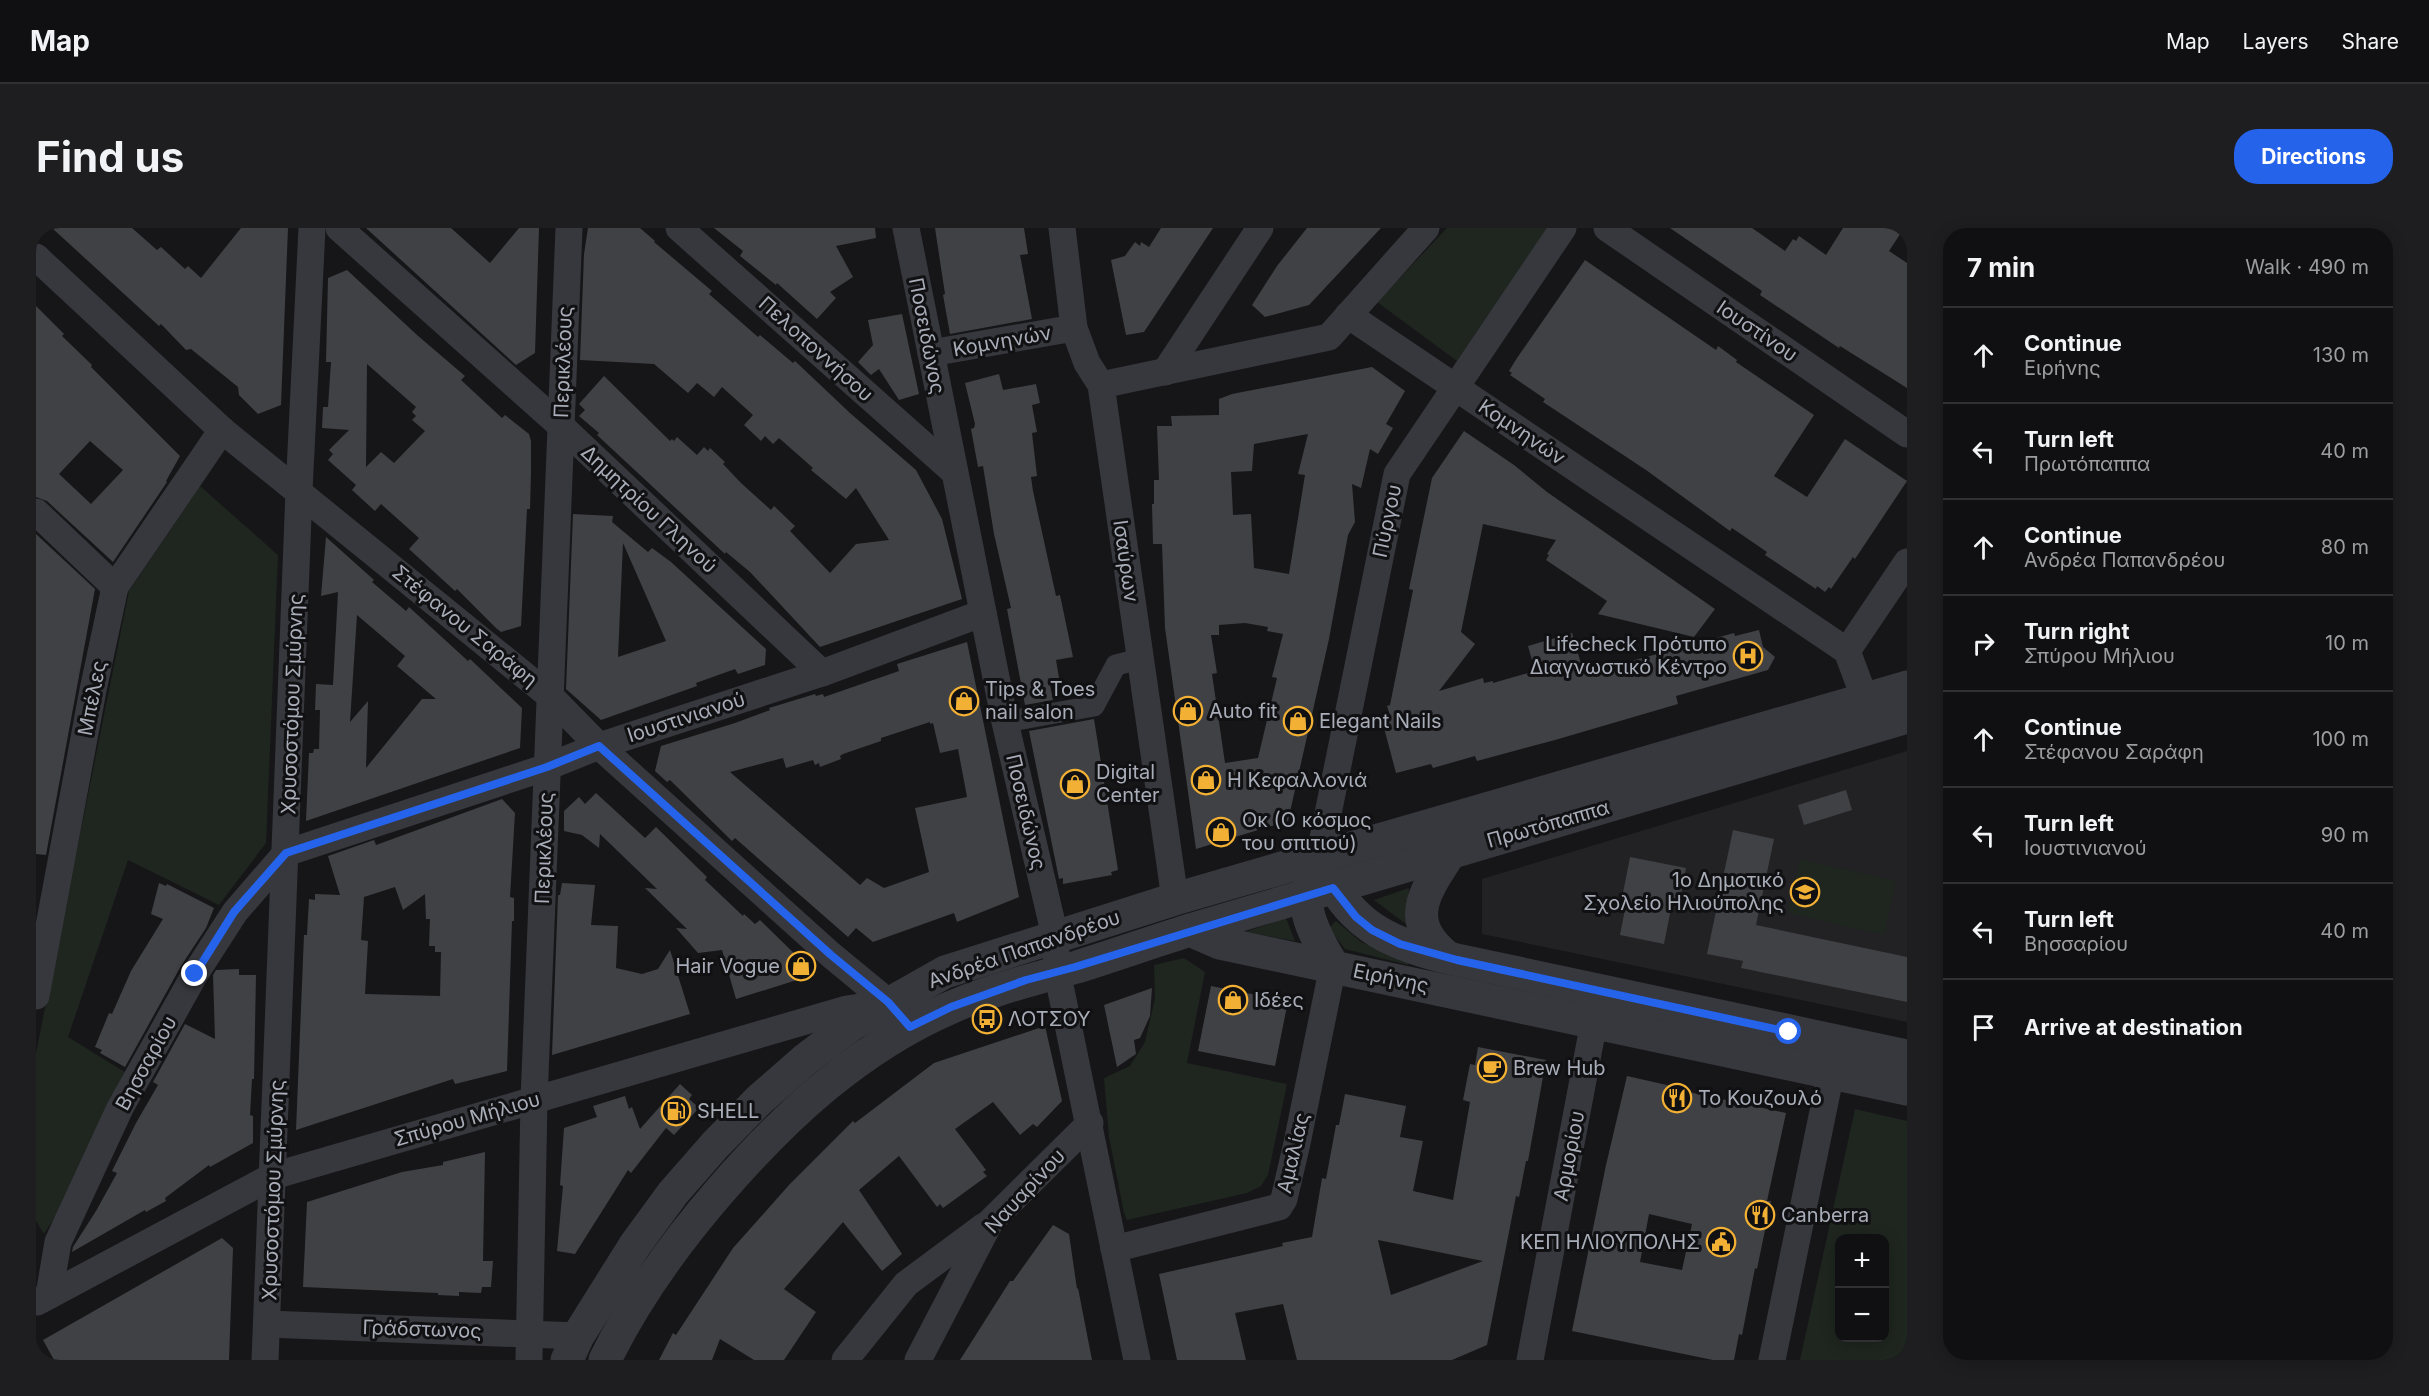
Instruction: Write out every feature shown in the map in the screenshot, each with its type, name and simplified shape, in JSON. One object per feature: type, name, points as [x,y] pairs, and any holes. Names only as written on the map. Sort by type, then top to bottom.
[{"type":"street","name":"Χρυσοστόμου Σμύρνης","points":[[266,1360],[299,491],[312,228]]},
{"type":"street","name":"Δημητρίου Γληνού","points":[[339,228],[561,426],[822,673]]},
{"type":"street","name":"Περικλέους","points":[[529,1360],[534,1100],[569,228]]},
{"type":"street","name":"Πελοποννήσου","points":[[679,228],[953,471]]},
{"type":"street","name":"Ποσειδώνος","points":[[906,228],[1005,722],[1055,936],[1057,971],[1137,1360]]},
{"type":"street","name":"Ισαύρων","points":[[1062,228],[1074,328],[1087,363],[1101,386],[1175,899]]},
{"type":"street","points":[[1165,372],[1260,228]]},
{"type":"street","points":[[1101,386],[1329,337],[1426,228]]},
{"type":"street","name":"Πύργου","points":[[1319,858],[1397,474],[1563,228]]},
{"type":"street","name":"Ιουστίνου","points":[[1607,228],[1907,434]]},
{"type":"street","name":"Στέφανου Σαράφη","points":[[36,257],[222,430],[550,696],[599,746],[831,955],[888,1002]]},
{"type":"street","name":"Κομνηνών","points":[[1348,315],[1847,651]]},
{"type":"street","name":"Κομνηνών","points":[[931,353],[1074,328]]},
{"type":"street","name":"Μπέλες","points":[[36,996],[93,690],[115,587],[222,430]]},
{"type":"street","points":[[36,512],[115,587]]},
{"type":"street","points":[[1870,713],[1847,651],[1907,562]]},
{"type":"street","name":"Ιουστινιανού","points":[[286,853],[822,673],[983,613]]},
{"type":"street","points":[[1005,722],[1094,706],[1116,665],[1140,659]]},
{"type":"street","name":"Πρωτόπαππα","points":[[1190,930],[1450,853],[1870,713],[1907,687]]},
{"type":"street","name":"Πρωτόπαππα","points":[[1319,858],[1870,713],[1907,717]]},
{"type":"street","name":"Βησσαρίου","points":[[40,1291],[58,1242],[120,1108],[195,974],[234,912],[286,853]]},
{"type":"street","points":[[1447,957],[1431,944],[1423,928],[1421,910],[1430,885],[1450,853]]},
{"type":"street","name":"Ειρήνης","points":[[1319,858],[1315,934],[1333,966],[1594,1022],[1834,1057],[1907,1056]]},
{"type":"street","name":"Ανδρέα Παπανδρέου","points":[[572,1348],[635,1245],[673,1193],[759,1100],[806,1059],[851,1025],[888,1002],[945,972],[1175,899],[1319,858]]},
{"type":"street","name":"Ειρήνης","points":[[1319,892],[1372,930],[1400,944],[1834,1057],[1907,1089]]},
{"type":"street","points":[[1190,930],[1220,942],[1333,966]]},
{"type":"street","name":"Ανδρέα Παπανδρέου","points":[[605,1360],[644,1291],[681,1236],[758,1147],[802,1104],[843,1071],[879,1045],[910,1027],[977,997],[1190,930]]},
{"type":"street","name":"Αμαλίας","points":[[1114,1249],[1279,1207],[1284,1199],[1297,1143],[1333,966]]},
{"type":"street","points":[[888,1002],[910,1027]]},
{"type":"street","name":"Σπύρου Μήλιου","points":[[40,1291],[273,1176],[847,1010],[888,1002]]},
{"type":"street","name":"Αρμορίου","points":[[1530,1360],[1594,1022]]},
{"type":"street","points":[[1772,1360],[1834,1057]]},
{"type":"street","name":"Ναυαρίνου","points":[[918,1360],[990,1222],[1090,1123]]},
{"type":"street","points":[[845,1360],[906,1284],[990,1222]]},
{"type":"street","name":"Γράδστωνος","points":[[267,1324],[530,1333],[572,1348]]},
{"type":"shaded area","points":[[1447,228],[1549,228],[1457,361],[1377,302]]},
{"type":"shaded area","points":[[200,486],[278,555],[266,843],[219,905],[128,860],[68,1037],[128,1074],[61,1208],[44,1234],[36,1221],[36,1053],[129,591]]},
{"type":"shaded area","name":"1ο Δημοτικό Σχολείο Ηλιούπολης","points":[[1907,751],[1907,1022],[1482,934],[1482,879]]},
{"type":"shaded area","points":[[1800,859],[1896,881],[1884,935],[1788,913]]},
{"type":"shaded area","points":[[1409,888],[1406,924],[1374,900]]},
{"type":"shaded area","points":[[1286,918],[1295,941],[1245,932]]},
{"type":"shaded area","points":[[1336,921],[1361,942],[1409,960],[1408,965],[1345,949],[1329,928]]},
{"type":"shaded area","points":[[1184,958],[1205,972],[1187,1063],[1287,1084],[1268,1175],[1261,1186],[1247,1193],[1127,1220],[1109,1137],[1104,1078],[1130,1066],[1145,1042],[1155,998],[1154,965]]},
{"type":"shaded area","points":[[1855,1109],[1907,1121],[1907,1360],[1800,1360]]},
{"type":"building","points":[[52,228],[132,228],[157,250],[161,247],[185,269],[188,266],[201,278],[241,228],[288,228],[281,405],[258,414],[239,395],[238,387],[191,349],[186,350],[161,324],[159,326]]},
{"type":"building","points":[[366,228],[451,228],[490,263],[519,228],[539,228],[535,353],[516,365]]},
{"type":"building","points":[[588,228],[640,228],[712,291],[709,294],[758,337],[760,335],[793,363],[795,361],[850,413],[916,470],[942,519],[962,599],[820,647],[750,572],[726,552],[725,554],[597,435],[599,433],[579,416],[585,410],[579,404],[604,376],[670,441],[672,439],[674,441],[677,437],[697,455],[704,447],[708,451],[710,448],[725,462],[723,464],[741,483],[771,510],[774,506],[795,526],[790,531],[830,573],[856,544],[889,540],[856,488],[846,499],[811,470],[813,468],[779,438],[773,444],[765,436],[761,441],[744,425],[753,415],[722,387],[714,397],[697,383],[688,393],[654,364],[580,360],[584,254]]},
{"type":"building","points":[[714,228],[875,228],[876,238],[836,246],[853,277],[830,292],[836,298],[817,319],[777,283],[776,285],[740,256],[743,251]]},
{"type":"building","points":[[935,228],[1024,228],[1028,254],[1020,255],[1032,319],[950,334]]},
{"type":"building","points":[[1161,228],[1213,228],[1144,332],[1126,335],[1111,260],[1125,256],[1135,242],[1140,246],[1141,242],[1149,247]]},
{"type":"building","points":[[1307,228],[1381,228],[1309,305],[1265,317],[1252,305],[1277,266]]},
{"type":"building","points":[[1670,228],[1752,228],[1785,251],[1793,239],[1796,241],[1799,236],[1826,255],[1843,228],[1904,228],[1889,251],[1907,263],[1907,388],[1840,346],[1839,348],[1760,295],[1762,291]]},
{"type":"building","points":[[1585,260],[1716,350],[1718,346],[1737,360],[1736,362],[1814,415],[1774,476],[1807,497],[1845,439],[1907,481],[1855,559],[1853,557],[1831,589],[1829,587],[1825,592],[1817,586],[1816,589],[1765,555],[1767,552],[1732,528],[1730,531],[1646,470],[1543,402],[1545,399],[1510,375],[1512,373],[1509,371],[1517,358]]},
{"type":"building","points":[[347,270],[465,376],[461,380],[502,418],[505,415],[529,434],[531,441],[530,509],[527,509],[521,626],[501,632],[496,628],[457,589],[455,591],[409,549],[419,538],[381,504],[375,511],[352,490],[356,485],[328,460],[333,454],[329,450],[349,430],[322,428],[323,407],[328,407],[331,362],[326,362],[328,278]],"holes":[[[367,364],[416,407],[412,412],[416,416],[412,420],[425,431],[394,463],[381,452],[366,467]]]},
{"type":"building","points":[[36,306],[92,365],[91,367],[180,456],[167,482],[113,562],[47,501],[36,497]],"holes":[[[90,441],[123,470],[91,504],[59,474]]]},
{"type":"building","points":[[902,314],[919,394],[899,400],[879,369],[871,375],[858,362],[873,345],[868,320]]},
{"type":"building","points":[[1372,367],[1405,391],[1386,424],[1393,428],[1378,454],[1370,449],[1361,488],[1352,484],[1355,522],[1348,535],[1329,639],[1288,821],[1196,849],[1165,628],[1162,544],[1153,544],[1154,480],[1159,480],[1157,426],[1172,426],[1171,416],[1219,415],[1219,399],[1232,394]],"holes":[[[1308,434],[1298,474],[1305,475],[1289,574],[1254,568],[1251,514],[1233,515],[1231,472],[1252,471],[1254,444]],[[1245,623],[1268,627],[1267,631],[1283,634],[1272,677],[1277,678],[1258,758],[1225,763],[1212,674],[1217,673],[1211,635],[1219,635],[1219,625]]]},
{"type":"building","points":[[999,374],[1003,390],[1036,384],[1040,403],[1032,405],[1037,432],[1032,433],[1037,476],[1031,477],[1056,596],[1060,595],[1073,657],[1056,660],[1059,678],[1049,680],[1053,700],[1025,705],[1007,609],[1011,608],[994,534],[983,466],[978,467],[971,429],[975,424],[965,383]]},
{"type":"building","points":[[1464,431],[1715,609],[1694,637],[1598,614],[1607,601],[1546,560],[1556,540],[1483,524],[1461,632],[1475,644],[1439,691],[1483,678],[1484,683],[1493,681],[1493,683],[1535,671],[1528,646],[1572,633],[1584,674],[1734,633],[1735,636],[1759,630],[1763,647],[1775,657],[1768,670],[1676,696],[1678,704],[1555,740],[1477,761],[1475,756],[1433,768],[1431,764],[1396,773],[1384,728],[1389,726],[1388,719],[1391,718],[1387,706],[1390,705],[1413,590],[1409,589],[1432,478]]},
{"type":"building","points":[[573,514],[613,516],[612,522],[648,552],[652,548],[671,562],[766,649],[765,665],[738,674],[735,669],[696,683],[697,686],[601,720],[566,689]],"holes":[[[623,543],[666,641],[618,657]]]},
{"type":"building","points":[[36,534],[95,589],[46,855],[36,854]]},
{"type":"building","points":[[326,537],[374,580],[372,582],[406,611],[409,607],[468,661],[470,659],[522,708],[520,748],[306,821],[309,753],[313,753],[314,749],[319,749],[320,710],[315,710],[316,684],[333,685],[338,592],[321,596]],"holes":[[[357,615],[405,656],[397,666],[436,699],[422,699],[366,768],[368,701],[350,722]]]},
{"type":"building","points":[[967,642],[1019,897],[957,922],[954,913],[873,942],[856,928],[848,937],[735,838],[732,841],[670,780],[667,782],[655,771],[661,746],[735,723],[770,710],[769,708],[815,694],[816,696],[823,694],[824,697],[899,671],[897,664]],"holes":[[[930,722],[930,724],[933,723],[940,753],[958,749],[967,797],[915,808],[929,872],[884,888],[867,878],[860,885],[730,772],[783,758],[786,768],[813,760],[815,765],[819,763],[820,767],[841,759],[840,756],[843,754],[881,741],[881,738]]]},
{"type":"building","points":[[1094,719],[1118,870],[1111,872],[1112,875],[1063,884],[1063,878],[1059,879],[1029,731]]},
{"type":"building","points":[[1846,790],[1852,810],[1804,825],[1798,805]]},
{"type":"building","points":[[596,793],[645,838],[656,827],[707,877],[705,880],[743,916],[744,914],[755,924],[760,920],[803,962],[800,979],[736,999],[722,950],[698,953],[676,928],[687,929],[645,888],[657,889],[600,834],[599,848],[582,835],[564,831],[564,811],[579,797],[585,804]]},
{"type":"building","points":[[502,799],[515,813],[510,897],[514,898],[514,921],[512,921],[507,1071],[455,1084],[453,1079],[296,1130],[304,935],[307,935],[309,899],[315,900],[315,894],[340,895],[328,856],[374,840],[376,845]],"holes":[[[395,887],[403,910],[425,894],[426,919],[430,919],[429,946],[435,946],[435,952],[441,952],[440,996],[365,994],[368,941],[361,940],[364,897]]]},
{"type":"building","points":[[1733,830],[1774,839],[1756,925],[1907,957],[1907,1002],[1741,968],[1743,961],[1707,954]]},
{"type":"building","points":[[1630,857],[1686,868],[1679,905],[1672,903],[1664,944],[1620,935],[1628,894],[1623,893]]},
{"type":"building","points":[[159,883],[166,886],[167,884],[214,908],[206,928],[181,966],[125,1067],[100,1053],[102,1050],[95,1047],[109,1013],[112,1014],[131,971],[163,919],[151,914]]},
{"type":"building","points":[[562,883],[595,885],[591,925],[618,926],[616,968],[642,974],[658,969],[670,950],[690,1014],[552,1055],[558,895],[560,895]]},
{"type":"building","points":[[239,969],[239,975],[256,975],[254,1079],[252,1079],[250,1115],[253,1116],[253,1143],[210,1167],[209,1165],[165,1198],[166,1201],[146,1212],[145,1210],[72,1252],[117,1173],[112,1171],[158,1085],[153,1082],[185,1024],[215,1039],[213,975],[216,970]]},
{"type":"building","points":[[1211,986],[1288,1001],[1275,1066],[1198,1051]]},
{"type":"building","points":[[1152,988],[1150,1016],[1140,1038],[1134,1040],[1136,1054],[1117,1067],[1104,1005]]},
{"type":"building","points":[[1045,1026],[1062,1101],[1037,1127],[1033,1124],[1020,1135],[993,1102],[955,1129],[986,1170],[983,1172],[987,1176],[943,1208],[940,1204],[937,1207],[899,1156],[859,1190],[902,1254],[882,1271],[843,1222],[784,1289],[816,1312],[784,1360],[754,1360],[720,1339],[712,1360],[659,1360],[673,1333],[676,1335],[733,1248],[789,1185],[853,1121],[855,1123],[934,1063]]},
{"type":"building","points":[[1478,1047],[1546,1060],[1528,1161],[1526,1161],[1519,1197],[1516,1196],[1487,1345],[1452,1360],[1297,1360],[1283,1304],[1235,1313],[1246,1360],[1177,1360],[1159,1274],[1283,1246],[1282,1243],[1312,1237],[1322,1178],[1326,1179],[1336,1125],[1339,1125],[1345,1094],[1406,1106],[1400,1137],[1423,1141],[1413,1191],[1453,1200],[1470,1102],[1463,1100],[1470,1064],[1475,1065]],"holes":[[[1378,1240],[1483,1261],[1391,1295]]]},
{"type":"building","points":[[1627,1076],[1786,1113],[1767,1201],[1771,1201],[1757,1269],[1755,1268],[1742,1335],[1739,1334],[1734,1360],[1713,1360],[1572,1331]],"holes":[[[1649,1214],[1692,1224],[1682,1270],[1640,1262]]]},
{"type":"building","points":[[680,1084],[692,1095],[689,1099],[699,1108],[674,1135],[666,1128],[631,1173],[628,1170],[575,1254],[557,1251],[563,1186],[560,1185],[564,1128],[597,1117],[593,1106],[625,1096],[629,1109],[632,1107],[640,1129]]},
{"type":"building","points":[[485,1152],[483,1261],[493,1261],[491,1287],[482,1287],[481,1293],[459,1292],[459,1296],[303,1287],[307,1202],[402,1172],[443,1165],[443,1162]]},
{"type":"building","points":[[1053,1225],[1069,1234],[1077,1289],[1092,1360],[960,1360],[1010,1281],[1013,1281]]},
{"type":"building","points":[[222,1238],[233,1248],[229,1360],[54,1360],[43,1340]]},
{"type":"place","name":"Lifecheck Πρότυπο Διαγνωστικό Κέντρο","points":[[1748,656]]},
{"type":"place","name":"Tips & Toes nail salon","points":[[964,701]]},
{"type":"place","name":"Auto fit","points":[[1188,711]]},
{"type":"place","name":"Elegant Nails","points":[[1298,721]]},
{"type":"place","name":"Η Κεφαλλονιά","points":[[1206,780]]},
{"type":"place","name":"Digital Center","points":[[1075,784]]},
{"type":"place","name":"Οκ (Ο κόσμος του σπιτιού)","points":[[1221,832]]},
{"type":"place","name":"1ο Δημοτικό Σχολείο Ηλιούπολης","points":[[1805,892]]},
{"type":"place","name":"Hair Vogue","points":[[801,966]]},
{"type":"place","name":"Ιδέες","points":[[1233,1000]]},
{"type":"place","name":"ΛΟΤΣΟΥ","points":[[987,1019]]},
{"type":"place","name":"Brew Hub","points":[[1492,1068]]},
{"type":"place","name":"Το Κουζουλό","points":[[1677,1098]]},
{"type":"place","name":"SHELL","points":[[676,1111]]},
{"type":"place","name":"Canberra","points":[[1760,1215]]},
{"type":"place","name":"ΚΕΠ ΗΛΙΟΥΠΟΛΗΣ","points":[[1721,1242]]},
{"type":"route","points":[[195,974],[234,912],[286,853],[547,767],[599,746],[831,955],[888,1002],[910,1027],[951,1007],[1026,980],[1333,888],[1356,917],[1372,930],[1400,944],[1457,960],[1789,1032]]}]
